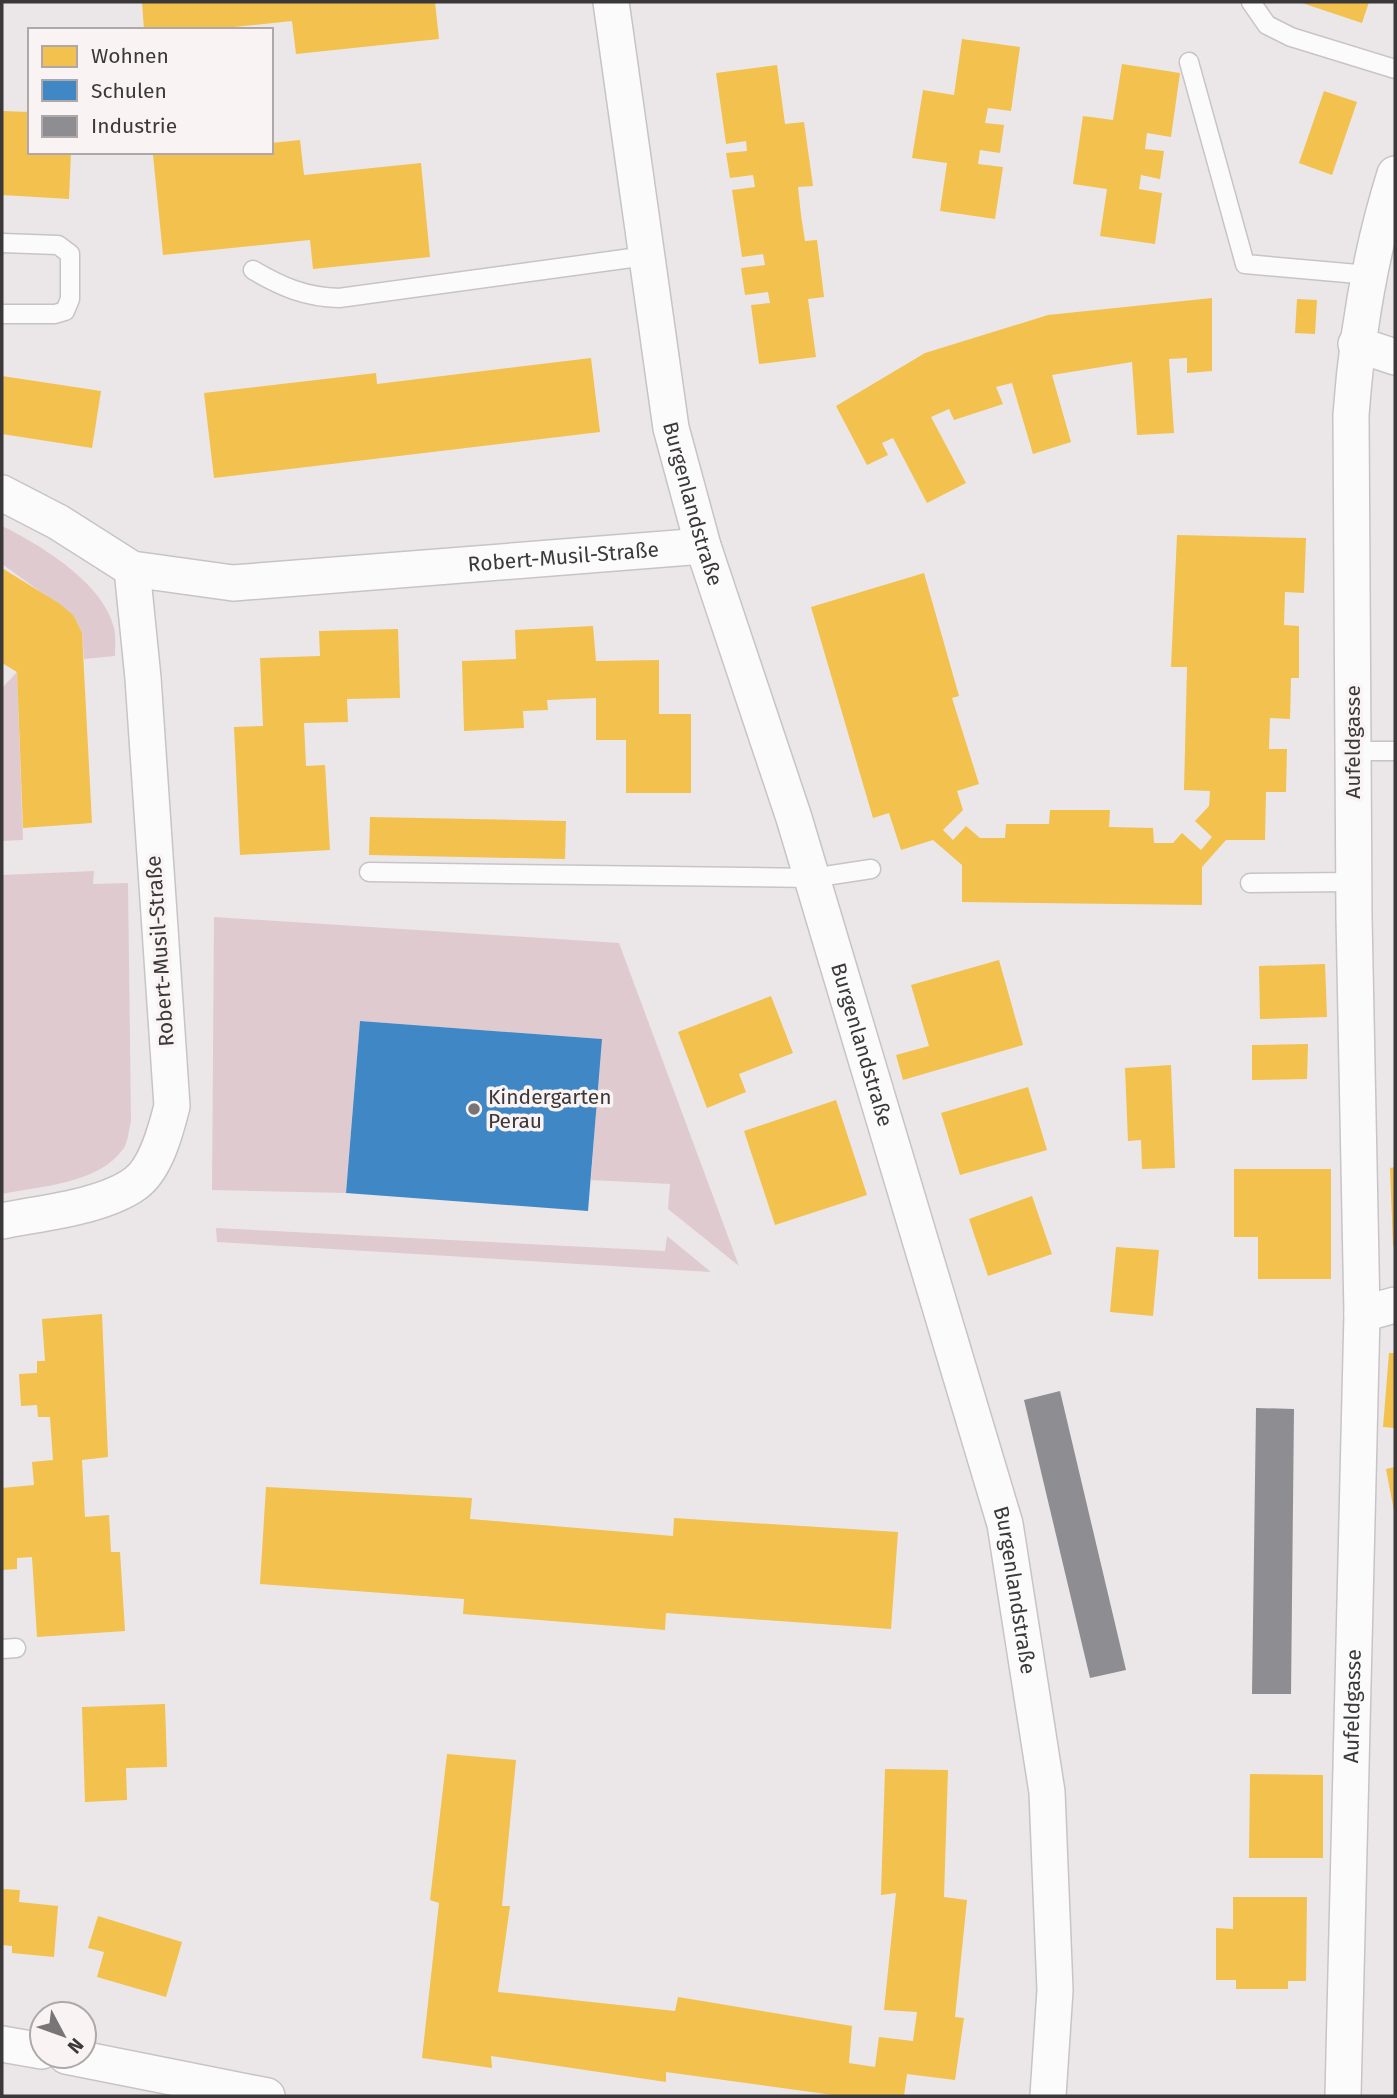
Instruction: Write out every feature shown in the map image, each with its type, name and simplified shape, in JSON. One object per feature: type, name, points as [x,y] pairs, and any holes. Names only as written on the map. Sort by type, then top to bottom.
[{"type":"street","name":"Burgenlandstraße","points":[[614,2],[671,428],[703,546],[812,878],[1005,1524],[1047,1792],[1055,1990],[1048,2096]]},
{"type":"street","name":"Aufeldgasse","points":[[1343,2096],[1362,1314],[1353,882],[1351,415],[1356,344],[1378,226],[1395,174]]},
{"type":"street","points":[[1356,344],[1395,357]]},
{"type":"street","name":"Robert-Musil-Straße","points":[[2,493],[58,522],[132,569],[233,583],[703,546]]},
{"type":"street","name":"Robert-Musil-Straße","points":[[2,1221],[78,1205],[138,1182],[162,1144],[172,1106],[143,678],[132,569]]},
{"type":"street","points":[[1362,1314],[1395,1305]]},
{"type":"street","points":[[2,2044],[28,2049]]},
{"type":"street","points":[[98,2065],[175,2086],[267,2096]]},
{"type":"lane","points":[[1251,2],[1267,25],[1292,37],[1395,69]]},
{"type":"lane","points":[[1189,62],[1245,264],[1369,275]]},
{"type":"lane","points":[[2,243],[58,245],[70,254],[70,299],[65,311],[55,314],[2,314]]},
{"type":"lane","points":[[253,270],[289,290],[313,298],[339,298],[646,256]]},
{"type":"lane","points":[[1353,751],[1395,751]]},
{"type":"lane","points":[[369,872],[812,878],[872,869]]},
{"type":"lane","points":[[1250,883],[1353,882]]},
{"type":"shaded area","points":[[2,526],[51,554],[84,581],[108,611],[114,628],[115,656],[84,659],[82,633],[74,616],[2,564]]},
{"type":"shaded area","points":[[17,672],[23,840],[2,841],[2,688]]},
{"type":"shaded area","points":[[94,871],[93,884],[128,883],[131,1121],[126,1142],[113,1160],[85,1176],[68,1182],[2,1194],[2,875]]},
{"type":"shaded area","points":[[214,917],[619,943],[739,1266],[668,1209],[670,1184],[591,1180],[601,1039],[360,1021],[346,1193],[212,1190]]},
{"type":"shaded area","points":[[216,1228],[665,1251],[667,1236],[711,1272],[217,1242]]},
{"type":"building: Wohnen","points":[[142,2],[435,2],[439,39],[296,54],[292,21],[225,28],[144,28]]},
{"type":"building: Wohnen","points":[[1299,2],[1369,2],[1362,23]]},
{"type":"building: Wohnen","points":[[962,39],[1020,47],[1011,111],[988,108],[985,123],[1004,125],[1000,153],[980,150],[978,164],[1003,167],[995,219],[940,211],[947,163],[912,158],[923,90],[954,95]]},
{"type":"building: Wohnen","points":[[1122,64],[1180,73],[1171,137],[1147,133],[1145,149],[1164,151],[1160,179],[1141,175],[1139,189],[1162,193],[1155,244],[1100,236],[1107,189],[1073,184],[1083,116],[1113,120]]},
{"type":"building: Wohnen","points":[[777,65],[785,124],[804,122],[813,186],[798,187],[801,215],[805,241],[817,240],[824,297],[808,299],[816,357],[759,364],[751,305],[770,303],[768,292],[745,295],[741,268],[765,265],[763,254],[742,257],[732,190],[755,187],[753,175],[730,178],[726,153],[747,151],[746,141],[726,144],[716,73]]},
{"type":"building: Wohnen","points":[[1324,91],[1357,102],[1332,175],[1299,163]]},
{"type":"building: Wohnen","points":[[2,111],[28,112],[28,154],[71,154],[69,199],[2,195]]},
{"type":"building: Wohnen","points":[[300,140],[304,175],[421,163],[430,257],[313,269],[310,240],[163,255],[153,155],[273,154],[273,143]]},
{"type":"building: Wohnen","points":[[1212,298],[1212,371],[1187,373],[1187,358],[1169,359],[1174,433],[1137,435],[1132,362],[1052,375],[1071,442],[1033,454],[1012,383],[996,387],[1003,404],[954,420],[949,409],[931,417],[966,483],[927,503],[893,438],[882,443],[888,455],[867,465],[836,406],[925,353],[1048,315]]},
{"type":"building: Wohnen","points":[[1297,299],[1317,300],[1315,334],[1295,333]]},
{"type":"building: Wohnen","points":[[591,358],[600,432],[214,478],[204,393],[376,373],[377,384]]},
{"type":"building: Wohnen","points":[[2,376],[101,391],[92,448],[2,434]]},
{"type":"building: Wohnen","points":[[1177,535],[1306,538],[1304,593],[1285,592],[1284,625],[1299,626],[1299,678],[1291,678],[1290,719],[1270,718],[1269,749],[1287,749],[1286,792],[1266,792],[1265,840],[1226,840],[1202,867],[1202,905],[962,902],[962,865],[933,840],[901,850],[889,813],[873,818],[811,607],[924,573],[959,696],[952,698],[979,784],[957,791],[963,810],[943,830],[953,840],[966,826],[980,838],[1005,838],[1006,824],[1049,824],[1050,810],[1110,810],[1109,827],[1153,828],[1154,843],[1173,843],[1182,833],[1201,850],[1212,837],[1195,821],[1209,806],[1210,791],[1184,790],[1187,667],[1171,667]]},
{"type":"building: Wohnen","points":[[2,568],[60,604],[74,616],[82,633],[92,823],[23,828],[17,672],[2,663]]},
{"type":"building: Wohnen","points":[[593,626],[596,661],[659,660],[659,714],[691,714],[691,793],[626,793],[626,740],[596,740],[596,698],[547,700],[548,710],[523,711],[524,728],[464,731],[462,661],[516,659],[515,630]]},
{"type":"building: Wohnen","points":[[398,629],[400,698],[347,699],[348,722],[304,723],[306,766],[325,765],[330,850],[240,855],[234,727],[263,726],[260,658],[320,656],[319,631]]},
{"type":"building: Wohnen","points":[[370,817],[566,821],[565,859],[369,855]]},
{"type":"building: Wohnen","points":[[999,960],[1023,1045],[903,1080],[896,1055],[929,1046],[911,985]]},
{"type":"building: Wohnen","points":[[1325,964],[1327,1017],[1260,1019],[1259,966]]},
{"type":"building: Wohnen","points":[[771,996],[793,1053],[739,1074],[746,1092],[707,1108],[678,1032]]},
{"type":"building: Wohnen","points":[[1308,1044],[1307,1079],[1252,1080],[1252,1045]]},
{"type":"building: Wohnen","points":[[1171,1065],[1175,1168],[1142,1169],[1141,1140],[1128,1141],[1125,1068]]},
{"type":"building: Wohnen","points":[[1028,1087],[1047,1150],[960,1175],[941,1113]]},
{"type":"building: Wohnen","points":[[836,1100],[867,1195],[775,1225],[744,1131]]},
{"type":"building: Wohnen","points":[[1395,1167],[1395,1246],[1393,1246],[1390,1168]]},
{"type":"building: Wohnen","points":[[1234,1169],[1331,1169],[1331,1279],[1258,1279],[1258,1237],[1234,1237]]},
{"type":"building: Wohnen","points":[[1032,1196],[1052,1254],[988,1276],[969,1219]]},
{"type":"building: Wohnen","points":[[1116,1247],[1159,1250],[1153,1316],[1110,1312]]},
{"type":"building: Wohnen","points":[[102,1314],[108,1457],[82,1460],[85,1517],[109,1515],[111,1552],[120,1552],[125,1631],[37,1637],[32,1557],[17,1558],[17,1569],[2,1570],[2,1488],[34,1485],[32,1462],[53,1460],[50,1417],[38,1417],[37,1405],[21,1406],[19,1374],[37,1373],[37,1361],[45,1361],[42,1319]]},
{"type":"building: Wohnen","points":[[1389,1353],[1395,1353],[1395,1428],[1383,1427]]},
{"type":"building: Wohnen","points":[[1395,1467],[1395,1511],[1394,1511],[1386,1469]]},
{"type":"building: Wohnen","points":[[266,1487],[472,1498],[470,1519],[673,1536],[674,1518],[898,1532],[891,1629],[666,1613],[665,1630],[463,1614],[464,1599],[260,1584]]},
{"type":"building: Wohnen","points":[[165,1704],[167,1767],[126,1768],[127,1800],[85,1802],[82,1707]]},
{"type":"building: Wohnen","points":[[447,1754],[516,1760],[502,1906],[510,1906],[498,1992],[675,2011],[678,1997],[852,2026],[849,2063],[875,2067],[879,2037],[913,2041],[917,2012],[884,2010],[896,1893],[881,1895],[885,1769],[948,1770],[944,1897],[967,1900],[955,2017],[964,2018],[955,2080],[907,2074],[904,2096],[840,2096],[666,2072],[666,2082],[491,2056],[492,2068],[422,2058],[439,1903],[430,1900]]},
{"type":"building: Wohnen","points":[[1250,1774],[1323,1775],[1323,1858],[1249,1858]]},
{"type":"building: Wohnen","points":[[2,1889],[20,1890],[19,1902],[58,1906],[54,1957],[12,1953],[12,1946],[2,1945]]},
{"type":"building: Wohnen","points":[[1233,1897],[1307,1897],[1306,1981],[1288,1981],[1288,1989],[1236,1989],[1236,1980],[1216,1980],[1216,1928],[1233,1929]]},
{"type":"building: Wohnen","points":[[98,1916],[182,1942],[166,1997],[97,1977],[104,1952],[88,1948]]},
{"type":"building: Schulen","name":"Kindergarten Perau","points":[[360,1021],[602,1039],[588,1211],[346,1193]]},
{"type":"building: Industrie","points":[[1060,1391],[1126,1670],[1090,1678],[1024,1400]]},
{"type":"building: Industrie","points":[[1256,1408],[1294,1409],[1291,1694],[1252,1694]]},
{"type":"place","name":"Kindergarten Perau","points":[[474,1109]]}]
